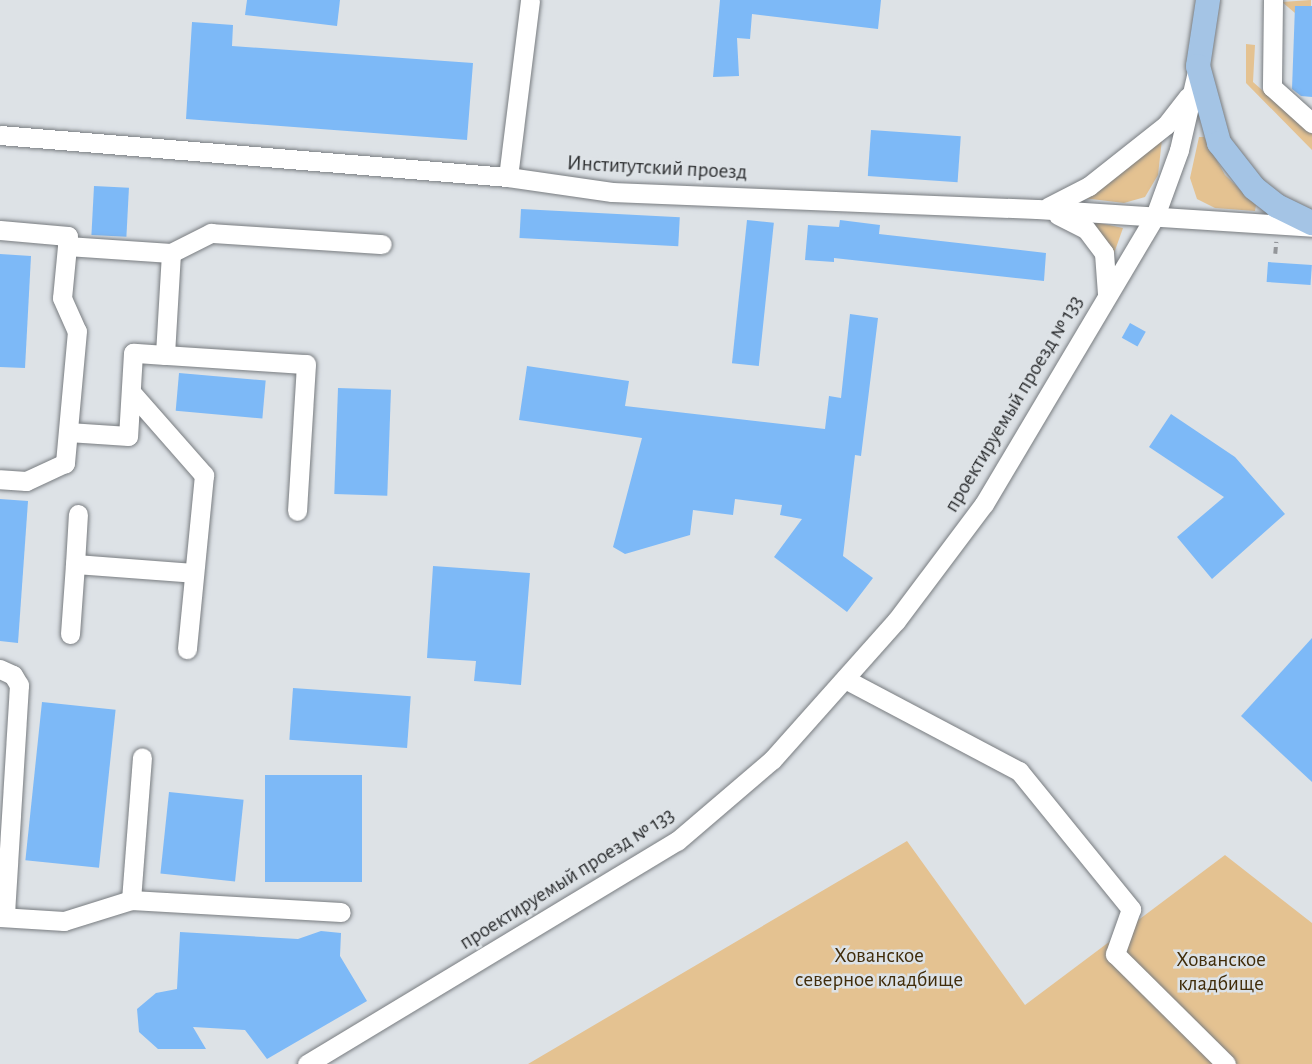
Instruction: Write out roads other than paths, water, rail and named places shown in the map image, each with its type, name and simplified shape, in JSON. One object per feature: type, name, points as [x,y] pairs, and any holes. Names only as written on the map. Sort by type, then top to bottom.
[{"type":"main road","points":[[1208,0],[1196,76],[1216,134],[1235,168],[1277,206],[1312,225]]},
{"type":"street","points":[[508,177],[530,0]]},
{"type":"street","points":[[1273,0],[1272,87],[1312,124]]},
{"type":"street","points":[[1037,209],[1076,195],[1166,125],[1196,76]]},
{"type":"street","name":"проектируемый проезд № 133","points":[[307,1064],[677,841],[772,760],[845,679],[897,621],[984,504],[1155,216],[1180,150],[1196,76]]},
{"type":"street","name":"Институтский проезд","points":[[0,135],[508,177],[612,192],[1037,209],[1312,225]]},
{"type":"street","points":[[1037,209],[1069,218],[1086,229],[1104,253],[1107,297]]},
{"type":"street","points":[[0,230],[68,236],[62,299],[77,331],[65,463],[26,481],[0,479]]},
{"type":"street","points":[[67,246],[171,253],[211,233],[382,244]]},
{"type":"street","points":[[164,355],[171,253]]},
{"type":"street","points":[[68,432],[128,436],[133,353],[306,364],[297,511]]},
{"type":"street","points":[[131,392],[204,475],[187,649]]},
{"type":"street","points":[[70,634],[78,514]]},
{"type":"street","points":[[75,564],[194,573]]},
{"type":"street","points":[[0,669],[13,675],[19,685],[6,784],[3,917],[64,921],[131,900],[341,912]]},
{"type":"street","points":[[845,679],[1019,771],[1131,909],[1115,954],[1226,1064]]},
{"type":"street","points":[[131,900],[142,757]]},
{"type":"park label","name":"Хованское северное кладбище","points":[[879,968]]},
{"type":"park label","name":"Хованское кладбище","points":[[1221,972]]}]
